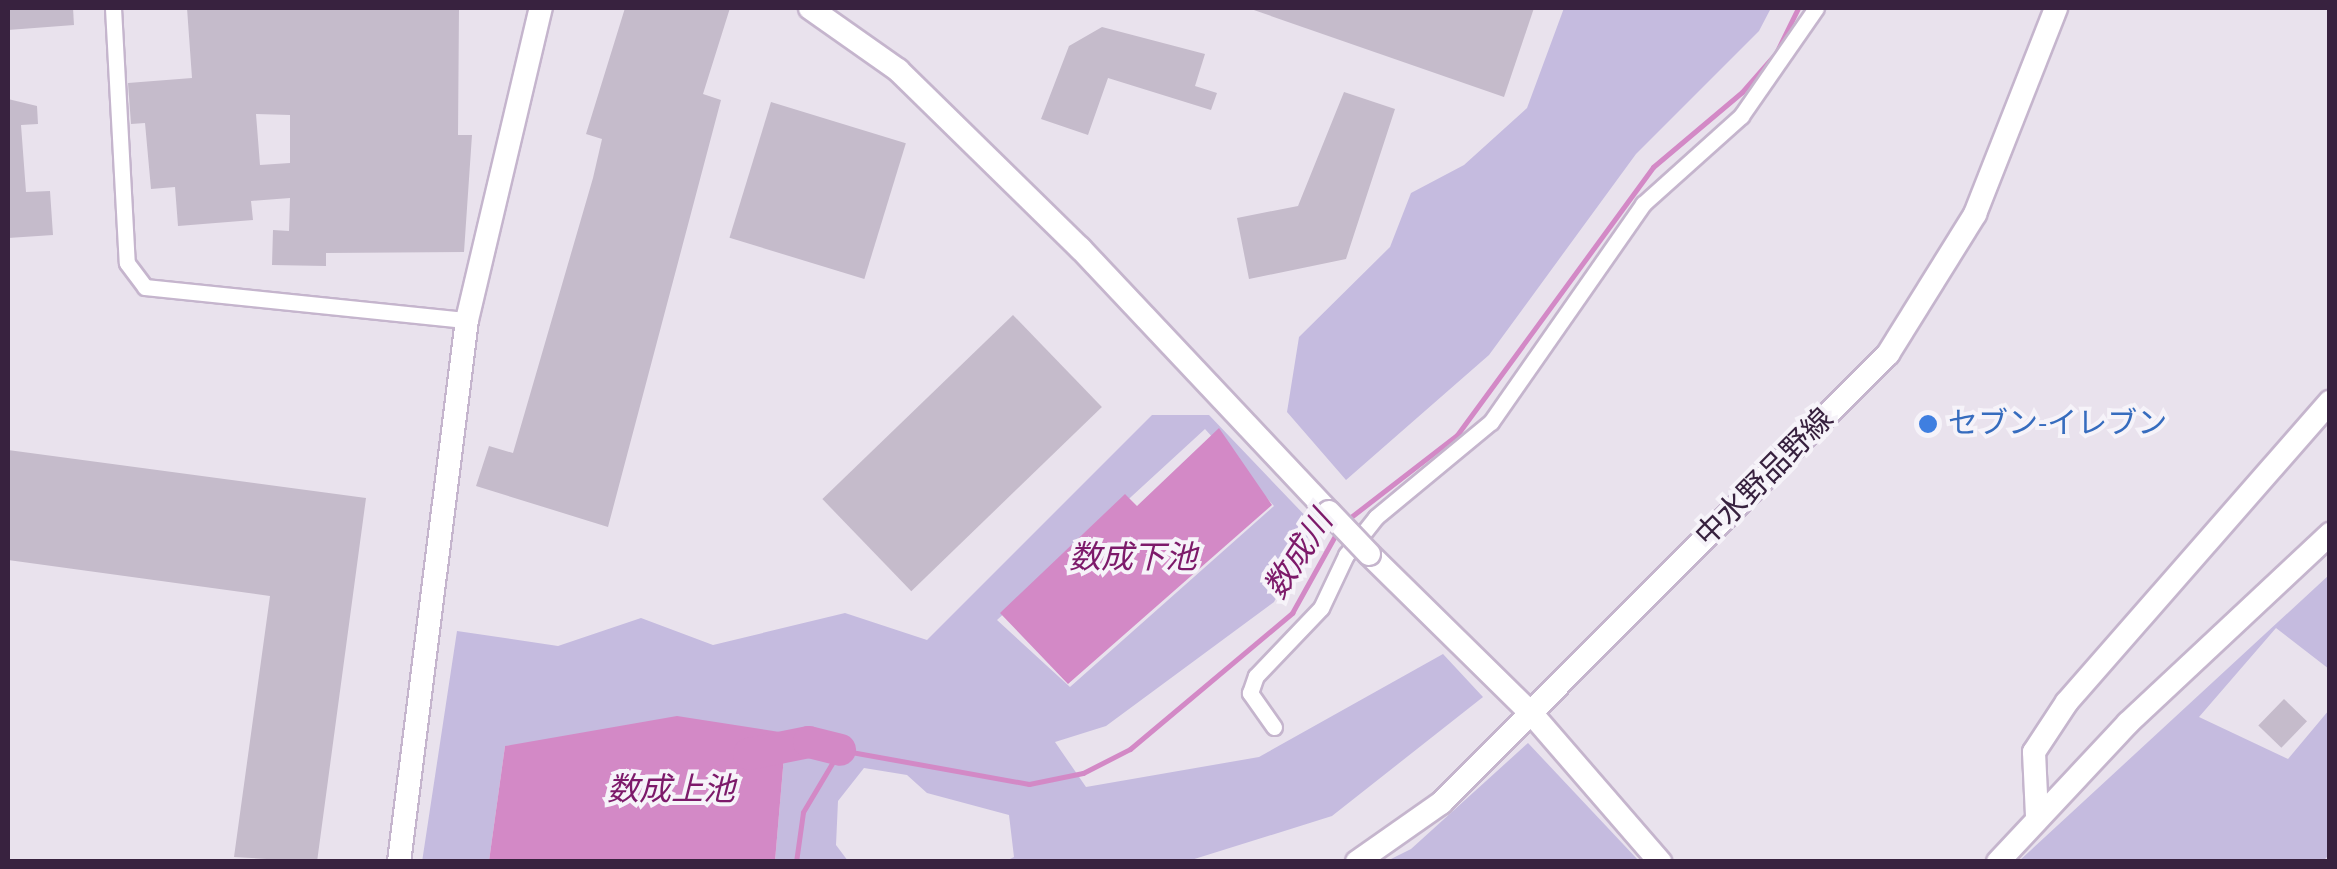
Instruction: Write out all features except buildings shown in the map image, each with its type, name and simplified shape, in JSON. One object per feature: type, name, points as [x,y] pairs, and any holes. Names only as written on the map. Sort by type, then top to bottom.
[{"type":"street","points":[[113,8],[127,263],[145,287],[467,320]]},
{"type":"street","points":[[398,862],[467,320],[541,8]]},
{"type":"street","points":[[810,8],[912,83],[1080,248],[1368,554],[1532,714],[1660,862]]},
{"type":"street","points":[[1274,727],[1250,693],[1256,676],[1321,608],[1346,555],[1376,517],[1491,422],[1643,204],[1741,116],[1816,8]]},
{"type":"street","name":"中水野品野線","points":[[1357,862],[1441,803],[1888,354],[1976,214],[2056,8]]},
{"type":"street","points":[[2037,816],[2034,752],[2067,702],[2330,402]]},
{"type":"street","points":[[1998,862],[2037,816],[2330,534]]},
{"type":"shaded area","points":[[1564,8],[1771,8],[1759,31],[1636,154],[1489,355],[1346,480],[1287,412],[1299,337],[1390,247],[1411,193],[1464,165],[1527,108]]},
{"type":"shaded area","points":[[1152,415],[1209,415],[1314,525],[1274,602],[1106,726],[1055,742],[1086,787],[1259,757],[1443,654],[1483,697],[1332,816],[1188,861],[1006,861],[1014,857],[1009,815],[927,793],[907,775],[864,768],[838,801],[836,845],[848,861],[775,861],[786,733],[505,746],[489,861],[422,862],[457,631],[558,646],[641,618],[713,645],[845,613],[927,640]],"holes":[[[1205,429],[1274,506],[1070,687],[997,620]]]},
{"type":"shaded area","points":[[2329,575],[2329,669],[2276,628],[2199,717],[2288,759],[2329,710],[2330,854],[2323,861],[2019,861]]},
{"type":"shaded area","points":[[1528,743],[1639,861],[1387,861],[1411,849]]},
{"type":"water","name":"数成下池","points":[[1219,428],[1272,505],[1068,684],[1000,613],[1125,494],[1137,506]]},
{"type":"water","name":"数成上池","points":[[677,716],[786,733],[775,861],[489,861],[505,746]]},
{"type":"waterway","name":"数成川","points":[[1347,520],[1457,435],[1653,167],[1742,92],[1776,53],[1798,8]]},
{"type":"waterway","name":"数成川","points":[[796,862],[803,812],[840,750],[1029,784],[1083,773],[1130,749],[1292,613],[1337,532]]},
{"type":"waterway","points":[[749,754],[809,742],[840,750]]},
{"type":"place","name":"セブン-イレブン","points":[[1928,424]]}]
